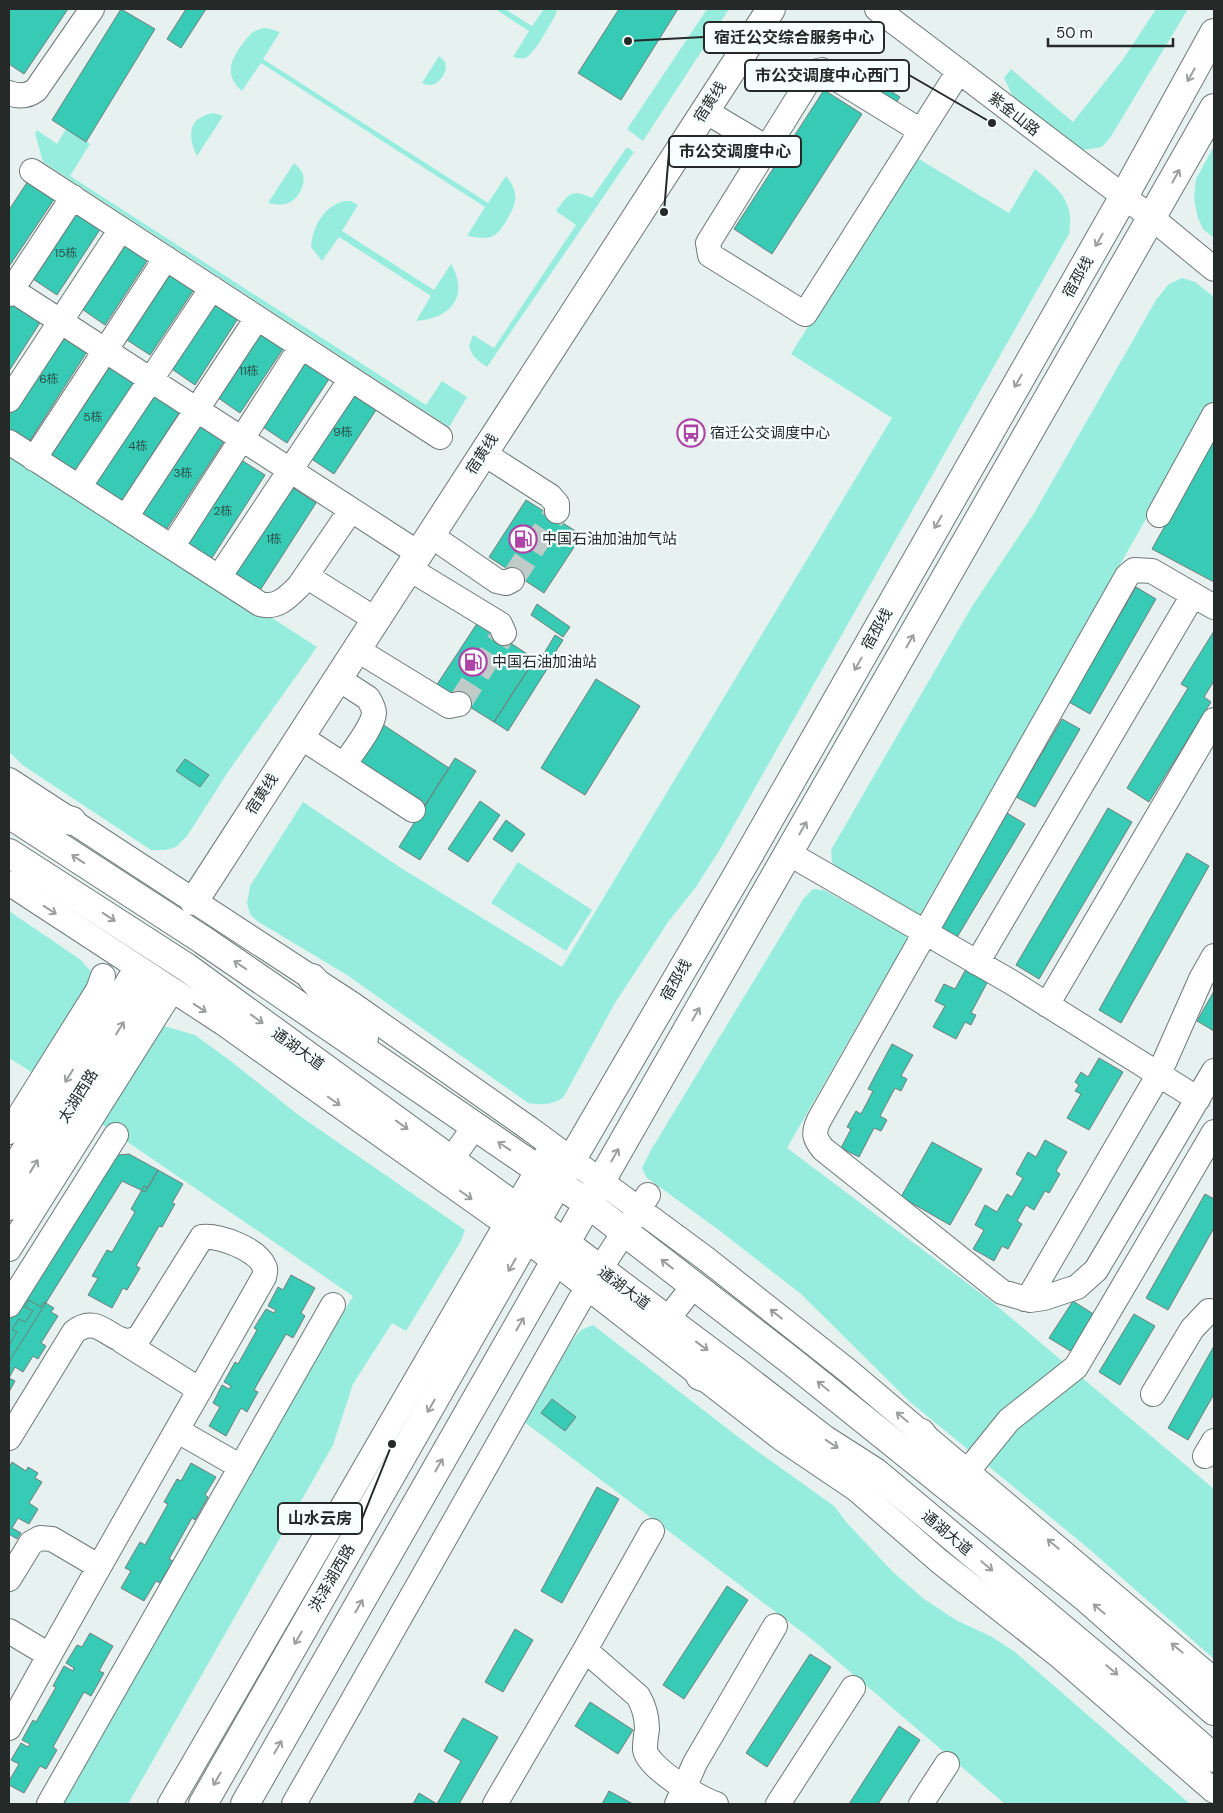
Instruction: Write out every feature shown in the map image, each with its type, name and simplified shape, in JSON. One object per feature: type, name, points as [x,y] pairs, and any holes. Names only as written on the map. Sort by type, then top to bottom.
[{"type":"main road","name":"宿黄线","points":[[194,901],[771,9]]},
{"type":"main road","name":"宿邳线","points":[[521,1223],[556,1158],[738,874],[1123,198],[1214,33]]},
{"type":"main road","points":[[245,1804],[1214,108]]},
{"type":"main road","points":[[9,803],[72,821]]},
{"type":"main road","points":[[9,814],[178,924],[475,1126],[556,1158],[593,1192],[637,1212],[694,1285],[797,1365],[1085,1597],[1214,1711]]},
{"type":"main road","name":"通湖大道","points":[[9,853],[186,967],[451,1160],[521,1223],[594,1279],[668,1320],[825,1440],[875,1472],[1143,1696],[1214,1758]]},
{"type":"main road","points":[[312,978],[387,1066]]},
{"type":"main road","name":"洪泽湖西路","points":[[203,1804],[521,1223]]},
{"type":"main road","points":[[700,1376],[776,1402]]},
{"type":"main road","points":[[921,1433],[988,1519]]},
{"type":"street","points":[[9,94],[22,96],[32,94],[36,90],[92,9]]},
{"type":"street","name":"紫金山路","points":[[877,9],[1123,198],[1152,218],[1214,269]]},
{"type":"street","points":[[921,131],[822,70],[814,72],[708,243],[710,255],[805,314],[960,71]]},
{"type":"street","points":[[705,111],[767,148]]},
{"type":"street","points":[[32,171],[440,438]]},
{"type":"street","points":[[72,197],[10,290],[419,552],[500,624],[504,633]]},
{"type":"street","points":[[9,400],[121,229]]},
{"type":"street","points":[[34,458],[166,258]]},
{"type":"street","points":[[79,488],[212,288]]},
{"type":"street","points":[[126,518],[257,318]]},
{"type":"street","points":[[172,547],[301,347]]},
{"type":"street","points":[[219,577],[351,379]]},
{"type":"street","points":[[1159,515],[1214,415]]},
{"type":"street","points":[[9,442],[260,604],[268,606],[280,603],[289,596],[306,576],[351,510]]},
{"type":"street","points":[[483,453],[550,496],[556,504],[558,511]]},
{"type":"street","points":[[419,552],[506,583],[512,580]]},
{"type":"street","points":[[1214,607],[1152,571],[1134,570],[1127,576],[819,1120],[814,1131],[815,1139],[823,1149],[1002,1292],[1025,1299],[1037,1299],[1077,1287],[1096,1270],[1214,1071]]},
{"type":"street","points":[[306,576],[375,619]]},
{"type":"street","points":[[978,963],[1193,594]]},
{"type":"street","points":[[356,649],[449,706],[459,704]]},
{"type":"street","points":[[337,678],[368,698],[374,713],[368,728],[344,765]]},
{"type":"street","points":[[1046,1005],[1214,720]]},
{"type":"street","points":[[300,736],[413,810]]},
{"type":"street","points":[[9,780],[352,1004],[556,1158]]},
{"type":"street","points":[[788,853],[978,963],[1198,1098]]},
{"type":"street","points":[[9,883],[223,1023],[521,1223],[170,1804]]},
{"type":"street","points":[[1025,1299],[1032,1292],[1159,1074],[1201,979],[1214,956]]},
{"type":"street","points":[[9,1132],[98,990],[103,976]]},
{"type":"street","name":"太湖西路","points":[[9,1174],[139,980],[9,1208]]},
{"type":"street","points":[[9,1249],[167,998]]},
{"type":"street","points":[[451,1160],[475,1126]]},
{"type":"street","points":[[971,1467],[1009,1420],[1076,1367],[1214,1132]]},
{"type":"street","points":[[9,1305],[116,1135]]},
{"type":"street","points":[[294,1804],[594,1279],[637,1212],[706,1258],[847,1370],[1214,1680]]},
{"type":"street","points":[[9,1728],[98,1566],[178,1431],[264,1277],[266,1268],[262,1262],[242,1247],[225,1239],[210,1236],[202,1237],[140,1336],[134,1341],[122,1340]]},
{"type":"street","points":[[594,1279],[700,1376],[782,1439],[856,1489],[939,1561],[1058,1655],[1214,1791]]},
{"type":"street","points":[[668,1320],[694,1285]]},
{"type":"street","points":[[49,1804],[333,1305]]},
{"type":"street","points":[[1153,1394],[1192,1329],[1212,1307]]},
{"type":"street","points":[[9,1438],[74,1332],[80,1327],[93,1326],[103,1328],[200,1390]]},
{"type":"street","points":[[178,1431],[241,1467]]},
{"type":"street","points":[[495,1804],[652,1531]]},
{"type":"street","points":[[9,1579],[31,1543],[40,1538],[52,1539],[98,1566]]},
{"type":"street","points":[[681,1796],[695,1763],[775,1626]]},
{"type":"street","points":[[9,1631],[49,1655]]},
{"type":"street","points":[[585,1650],[638,1696],[643,1705],[647,1726],[645,1750],[648,1758],[681,1796],[716,1804]]},
{"type":"street","points":[[778,1804],[853,1688]]},
{"type":"street","points":[[921,1804],[947,1764]]},
{"type":"green space","points":[[495,9],[505,9],[532,26],[544,9],[557,10],[537,46],[529,56],[520,58],[513,57],[529,31]]},
{"type":"green space","points":[[707,9],[729,9],[643,141],[627,129]]},
{"type":"green space","points":[[1156,9],[1188,9],[1110,138],[1102,147],[1083,150],[1015,101],[1004,78],[1011,69],[1073,122],[1124,58]]},
{"type":"green space","points":[[262,28],[280,32],[263,59],[488,203],[506,176],[514,188],[515,200],[512,211],[499,231],[488,238],[467,236],[485,207],[261,63],[242,91],[236,85],[231,73],[232,61],[239,48],[251,34]]},
{"type":"green space","points":[[439,56],[445,61],[446,66],[442,77],[437,83],[429,85],[422,83]]},
{"type":"green space","points":[[214,113],[223,116],[197,156],[192,141],[192,128],[199,119]]},
{"type":"green space","points":[[66,129],[90,144],[70,176],[426,405],[442,381],[467,397],[449,427],[43,162],[35,133],[37,130],[57,144]]},
{"type":"green space","points":[[1214,146],[1214,238],[1203,229],[1198,218],[1194,199],[1196,179]]},
{"type":"green space","points":[[627,147],[634,152],[487,367],[470,350],[469,346],[473,335],[494,348],[576,225],[556,211],[571,194],[579,193],[592,198]]},
{"type":"green space","points":[[914,156],[1009,213],[1035,169],[1063,196],[1069,212],[1069,234],[722,846],[696,887],[668,922],[615,1003],[563,1098],[546,1104],[528,1103],[347,975],[257,921],[250,914],[247,903],[250,886],[303,802],[401,868],[562,967],[892,418],[791,354]]},
{"type":"green space","points":[[294,163],[303,176],[303,186],[299,194],[286,204],[268,203]]},
{"type":"green space","points":[[344,201],[351,201],[358,205],[342,231],[434,290],[451,264],[458,287],[457,296],[447,311],[438,316],[416,321],[431,296],[339,237],[322,261],[311,247],[314,232],[320,218],[330,208]]},
{"type":"green space","points":[[1182,278],[1195,282],[1214,297],[1214,400],[917,920],[839,872],[832,862],[831,850],[971,608],[1033,515],[1156,300],[1169,284]]},
{"type":"green space","points":[[9,448],[317,647],[230,769],[187,836],[176,847],[165,850],[151,850],[24,766],[9,752]]},
{"type":"green space","points":[[518,862],[592,910],[566,951],[491,903]]},
{"type":"green space","points":[[813,889],[824,890],[908,937],[787,1148],[991,1301],[1214,1489],[1214,1659],[1088,1548],[910,1402],[801,1294],[646,1177],[642,1168],[651,1150],[804,898]]},
{"type":"green space","points":[[9,911],[81,960],[91,972],[90,990],[36,1075],[9,1058]]},
{"type":"green space","points":[[164,1026],[195,1035],[297,1114],[465,1230],[461,1241],[406,1331],[392,1323],[353,1384],[333,1445],[128,1804],[62,1804],[353,1296],[91,1117],[149,1032]]},
{"type":"green space","points":[[593,1325],[750,1446],[834,1506],[848,1524],[892,1571],[924,1599],[956,1620],[992,1637],[1015,1652],[1190,1804],[1005,1804],[814,1641],[523,1421],[574,1338],[581,1330]]},
{"type":"building","points":[[9,9],[68,9],[24,74],[9,64]]},
{"type":"building","points":[[121,9],[155,29],[86,142],[52,120]]},
{"type":"building","points":[[186,9],[206,9],[181,48],[167,39]]},
{"type":"building","points":[[619,9],[678,9],[621,100],[578,73]]},
{"type":"building","points":[[844,61],[900,97],[894,106],[838,71]]},
{"type":"building","points":[[824,90],[862,114],[772,254],[734,229]]},
{"type":"building","points":[[28,181],[55,198],[10,265],[9,210]]},
{"type":"building","points":[[74,210],[101,228],[57,295],[30,277]]},
{"type":"building","points":[[123,240],[149,258],[105,325],[79,307]]},
{"type":"building","points":[[168,271],[195,288],[150,355],[124,338]]},
{"type":"building","points":[[15,300],[43,318],[9,371],[9,309]]},
{"type":"building","points":[[213,300],[239,317],[195,385],[169,367]]},
{"type":"building","points":[[62,328],[90,347],[29,442],[9,429],[9,411]]},
{"type":"building","points":[[258,328],[285,346],[240,413],[214,395]]},
{"type":"building","points":[[304,358],[331,376],[287,443],[260,425]]},
{"type":"building","points":[[110,360],[138,378],[76,473],[48,455]]},
{"type":"building","points":[[155,389],[183,407],[121,503],[93,484]]},
{"type":"building","points":[[352,389],[378,407],[334,474],[307,456]]},
{"type":"building","points":[[199,417],[228,435],[166,530],[138,512]]},
{"type":"building","points":[[1214,438],[1214,582],[1152,549]]},
{"type":"building","points":[[238,458],[265,475],[208,564],[181,546]]},
{"type":"building","points":[[289,485],[316,503],[259,592],[231,574]]},
{"type":"building","points":[[526,500],[582,535],[544,593],[489,557]]},
{"type":"building","points":[[1136,587],[1156,599],[1090,714],[1069,702]]},
{"type":"building","points":[[537,604],[570,627],[563,637],[531,615]]},
{"type":"building","points":[[478,622],[535,659],[494,722],[436,686]]},
{"type":"building","points":[[1214,631],[1214,681],[1204,697],[1211,702],[1149,802],[1127,788],[1188,688],[1181,684]]},
{"type":"building","points":[[555,635],[563,640],[549,662],[542,657]]},
{"type":"building","points":[[535,659],[549,666],[508,731],[494,722]]},
{"type":"building","points":[[596,679],[640,706],[585,795],[541,768]]},
{"type":"building","points":[[1062,719],[1080,729],[1035,807],[1016,797]]},
{"type":"building","points":[[379,722],[449,768],[424,807],[354,762]]},
{"type":"building","points":[[455,758],[476,771],[420,860],[399,847]]},
{"type":"building","points":[[185,759],[209,775],[200,787],[176,771]]},
{"type":"building","points":[[480,801],[500,815],[468,862],[448,849]]},
{"type":"building","points":[[1108,808],[1132,822],[1039,979],[1016,965]]},
{"type":"building","points":[[1007,813],[1025,824],[956,939],[938,928]]},
{"type":"building","points":[[506,820],[525,834],[512,852],[493,839]]},
{"type":"building","points":[[1187,853],[1209,866],[1121,1023],[1099,1010]]},
{"type":"building","points":[[966,969],[988,981],[971,1013],[976,1015],[971,1025],[965,1022],[956,1039],[933,1027],[945,1006],[935,1001],[944,984],[955,989]]},
{"type":"building","points":[[1214,991],[1214,1031],[1197,1021]]},
{"type":"building","points":[[892,1044],[913,1055],[901,1076],[907,1079],[901,1091],[895,1088],[880,1116],[887,1120],[881,1131],[874,1128],[859,1157],[841,1148],[851,1129],[847,1127],[856,1111],[861,1114],[873,1091],[868,1089]]},
{"type":"building","points":[[1099,1058],[1123,1072],[1089,1130],[1067,1118],[1081,1094],[1075,1091],[1079,1085],[1075,1082],[1081,1072],[1088,1077]]},
{"type":"building","points":[[1045,1140],[1067,1152],[1056,1171],[1060,1174],[1049,1193],[1045,1191],[1034,1210],[1026,1205],[1017,1221],[1022,1224],[1008,1249],[1002,1246],[994,1261],[973,1249],[984,1230],[975,1225],[985,1205],[997,1212],[1007,1194],[1012,1197],[1023,1178],[1016,1174],[1028,1152],[1036,1157]]},
{"type":"building","points":[[932,1142],[982,1169],[950,1225],[901,1197]]},
{"type":"building","points":[[129,1154],[158,1170],[145,1192],[122,1181],[9,1362],[9,1316],[109,1156]]},
{"type":"building","points":[[158,1170],[183,1184],[172,1203],[175,1204],[162,1227],[159,1226],[136,1266],[140,1268],[127,1290],[123,1288],[112,1308],[88,1295],[98,1278],[92,1276],[107,1250],[112,1252],[135,1212],[131,1209],[144,1186],[148,1188]]},
{"type":"building","points":[[1205,1194],[1214,1199],[1214,1228],[1168,1310],[1146,1298]]},
{"type":"building","points":[[291,1275],[315,1288],[301,1313],[305,1316],[293,1338],[286,1334],[254,1390],[258,1392],[247,1412],[241,1408],[226,1436],[209,1426],[220,1407],[213,1403],[222,1385],[229,1389],[231,1386],[224,1382],[235,1362],[238,1364],[257,1330],[254,1328],[266,1309],[274,1313],[276,1310],[268,1306],[278,1287],[283,1290]]},
{"type":"building","points":[[29,1300],[41,1307],[44,1302],[54,1308],[51,1312],[58,1316],[41,1343],[46,1346],[38,1359],[33,1356],[23,1372],[15,1367],[9,1378],[9,1345],[17,1332],[12,1329],[19,1319],[25,1322],[33,1311],[25,1307]]},
{"type":"building","points":[[1073,1301],[1095,1315],[1072,1352],[1049,1338]]},
{"type":"building","points":[[1134,1314],[1155,1326],[1120,1385],[1099,1372]]},
{"type":"building","points":[[1214,1346],[1214,1394],[1188,1440],[1168,1428]]},
{"type":"building","points":[[9,1378],[15,1381],[9,1392]]},
{"type":"building","points":[[552,1399],[576,1417],[565,1431],[541,1413]]},
{"type":"building","points":[[12,1462],[26,1471],[28,1467],[38,1473],[35,1478],[42,1482],[29,1503],[38,1509],[29,1524],[18,1518],[12,1528],[21,1533],[17,1539],[9,1534],[9,1468]]},
{"type":"building","points":[[191,1463],[216,1477],[205,1495],[208,1497],[195,1520],[192,1518],[169,1559],[173,1561],[160,1583],[156,1581],[144,1601],[121,1588],[131,1571],[125,1568],[140,1542],[145,1545],[168,1504],[164,1502],[177,1479],[181,1481]]},
{"type":"building","points":[[597,1487],[619,1499],[562,1603],[541,1591]]},
{"type":"building","points":[[727,1586],[748,1600],[684,1699],[663,1685]]},
{"type":"building","points":[[515,1629],[533,1640],[503,1692],[485,1682]]},
{"type":"building","points":[[90,1633],[113,1646],[99,1671],[104,1673],[91,1696],[84,1692],[53,1747],[57,1750],[46,1769],[40,1766],[24,1793],[9,1785],[9,1781],[19,1764],[11,1760],[21,1743],[28,1747],[30,1744],[22,1740],[33,1720],[36,1722],[56,1687],[53,1686],[64,1666],[73,1671],[74,1668],[66,1663],[77,1645],[82,1647]]},
{"type":"building","points":[[810,1654],[831,1667],[767,1767],[746,1753]]},
{"type":"building","points":[[590,1702],[633,1730],[618,1754],[575,1726]]},
{"type":"building","points":[[463,1718],[498,1737],[459,1804],[437,1804],[461,1761],[444,1751]]},
{"type":"building","points":[[899,1726],[920,1740],[878,1804],[849,1804]]},
{"type":"building","points":[[609,1791],[633,1804],[602,1804]]},
{"type":"building","points":[[419,1793],[437,1804],[413,1804]]},
{"type":"tunnel","points":[[512,580],[557,511]]},
{"type":"tunnel","points":[[459,704],[504,633]]},
{"type":"place","name":"宿迁公交综合服务中心","points":[[628,41]]},
{"type":"place","name":"市公交调度中心西门","points":[[992,123]]},
{"type":"place","name":"市公交调度中心","points":[[664,212]]},
{"type":"place","name":"宿迁公交调度中心","points":[[691,433]]},
{"type":"place","name":"中国石油加油加气站","points":[[523,539]]},
{"type":"place","name":"中国石油加油站","points":[[473,662]]},
{"type":"place","name":"山水云房","points":[[392,1444]]}]
